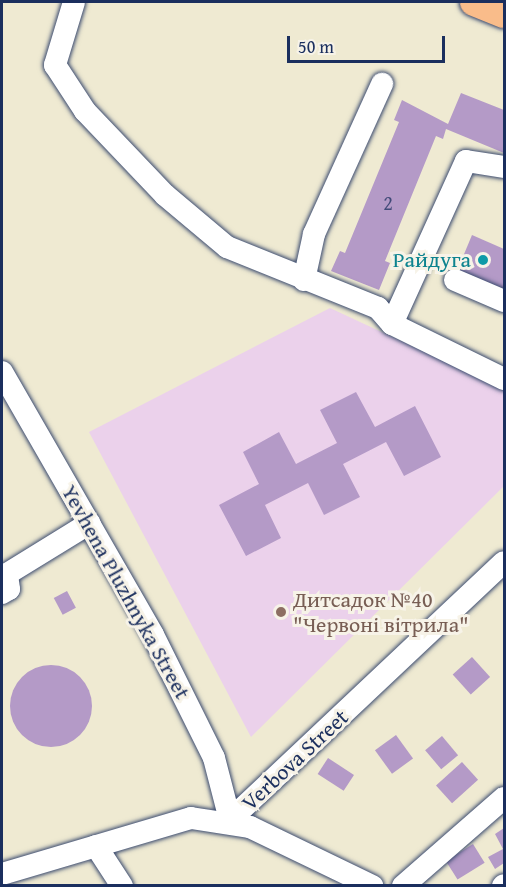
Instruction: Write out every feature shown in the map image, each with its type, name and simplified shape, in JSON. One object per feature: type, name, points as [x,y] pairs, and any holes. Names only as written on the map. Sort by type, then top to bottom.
[{"type":"main road","points":[[474,2],[504,14]]},
{"type":"street","points":[[74,2],[55,65],[85,111],[165,195],[227,247],[378,308],[392,324],[504,379]]},
{"type":"street","points":[[304,280],[314,234],[382,84]]},
{"type":"street","points":[[392,324],[466,161],[504,167]]},
{"type":"street","points":[[455,280],[504,301]]},
{"type":"street","name":"Yevhena Pluzhnyka Street","points":[[2,372],[90,523],[214,758],[231,820]]},
{"type":"street","points":[[4,576],[90,523]]},
{"type":"street","name":"Verbova Street","points":[[2,874],[191,818],[231,820],[504,562]]},
{"type":"street","points":[[404,885],[504,798]]},
{"type":"street","points":[[231,820],[372,885]]},
{"type":"street","points":[[96,846],[122,885]]},
{"type":"shaded area","name":"Дитсадок №40 \"Червоні вітрила\"","points":[[330,308],[504,389],[504,486],[251,737],[89,432]]},
{"type":"building","points":[[461,93],[504,110],[504,153],[446,129],[443,139],[436,136],[385,261],[390,263],[379,290],[331,271],[340,251],[345,253],[399,122],[394,120],[402,100],[448,124]]},
{"type":"building","name":"Райдуга","points":[[472,235],[504,249],[504,290],[457,271]]},
{"type":"building","points":[[356,392],[375,427],[415,406],[441,457],[404,476],[386,442],[343,464],[360,497],[324,515],[308,483],[265,505],[281,538],[246,556],[219,505],[259,484],[243,452],[279,432],[296,464],[337,443],[320,410]]},
{"type":"building","points":[[67,591],[76,608],[63,615],[54,598]]},
{"type":"building","points":[[472,657],[490,677],[471,694],[453,674]]},
{"type":"building","points":[[51,665],[67,668],[80,677],[89,690],[92,706],[89,722],[80,735],[67,744],[51,747],[35,744],[22,735],[13,722],[10,706],[13,690],[22,677],[35,668]]},
{"type":"building","points":[[396,735],[413,758],[392,774],[375,750]]},
{"type":"building","points":[[442,736],[458,755],[441,769],[425,750]]},
{"type":"building","points":[[328,758],[354,775],[344,791],[318,774]]},
{"type":"building","points":[[462,762],[478,780],[452,803],[436,785]]},
{"type":"building","points":[[504,828],[504,863],[495,869],[488,857],[503,849],[495,834]]},
{"type":"building","points":[[473,844],[485,863],[458,880],[446,861]]},
{"type":"place","name":"Райдуга","points":[[483,260]]},
{"type":"place","name":"Дитсадок №40 \"Червоні вітрила\"","points":[[281,612]]}]
